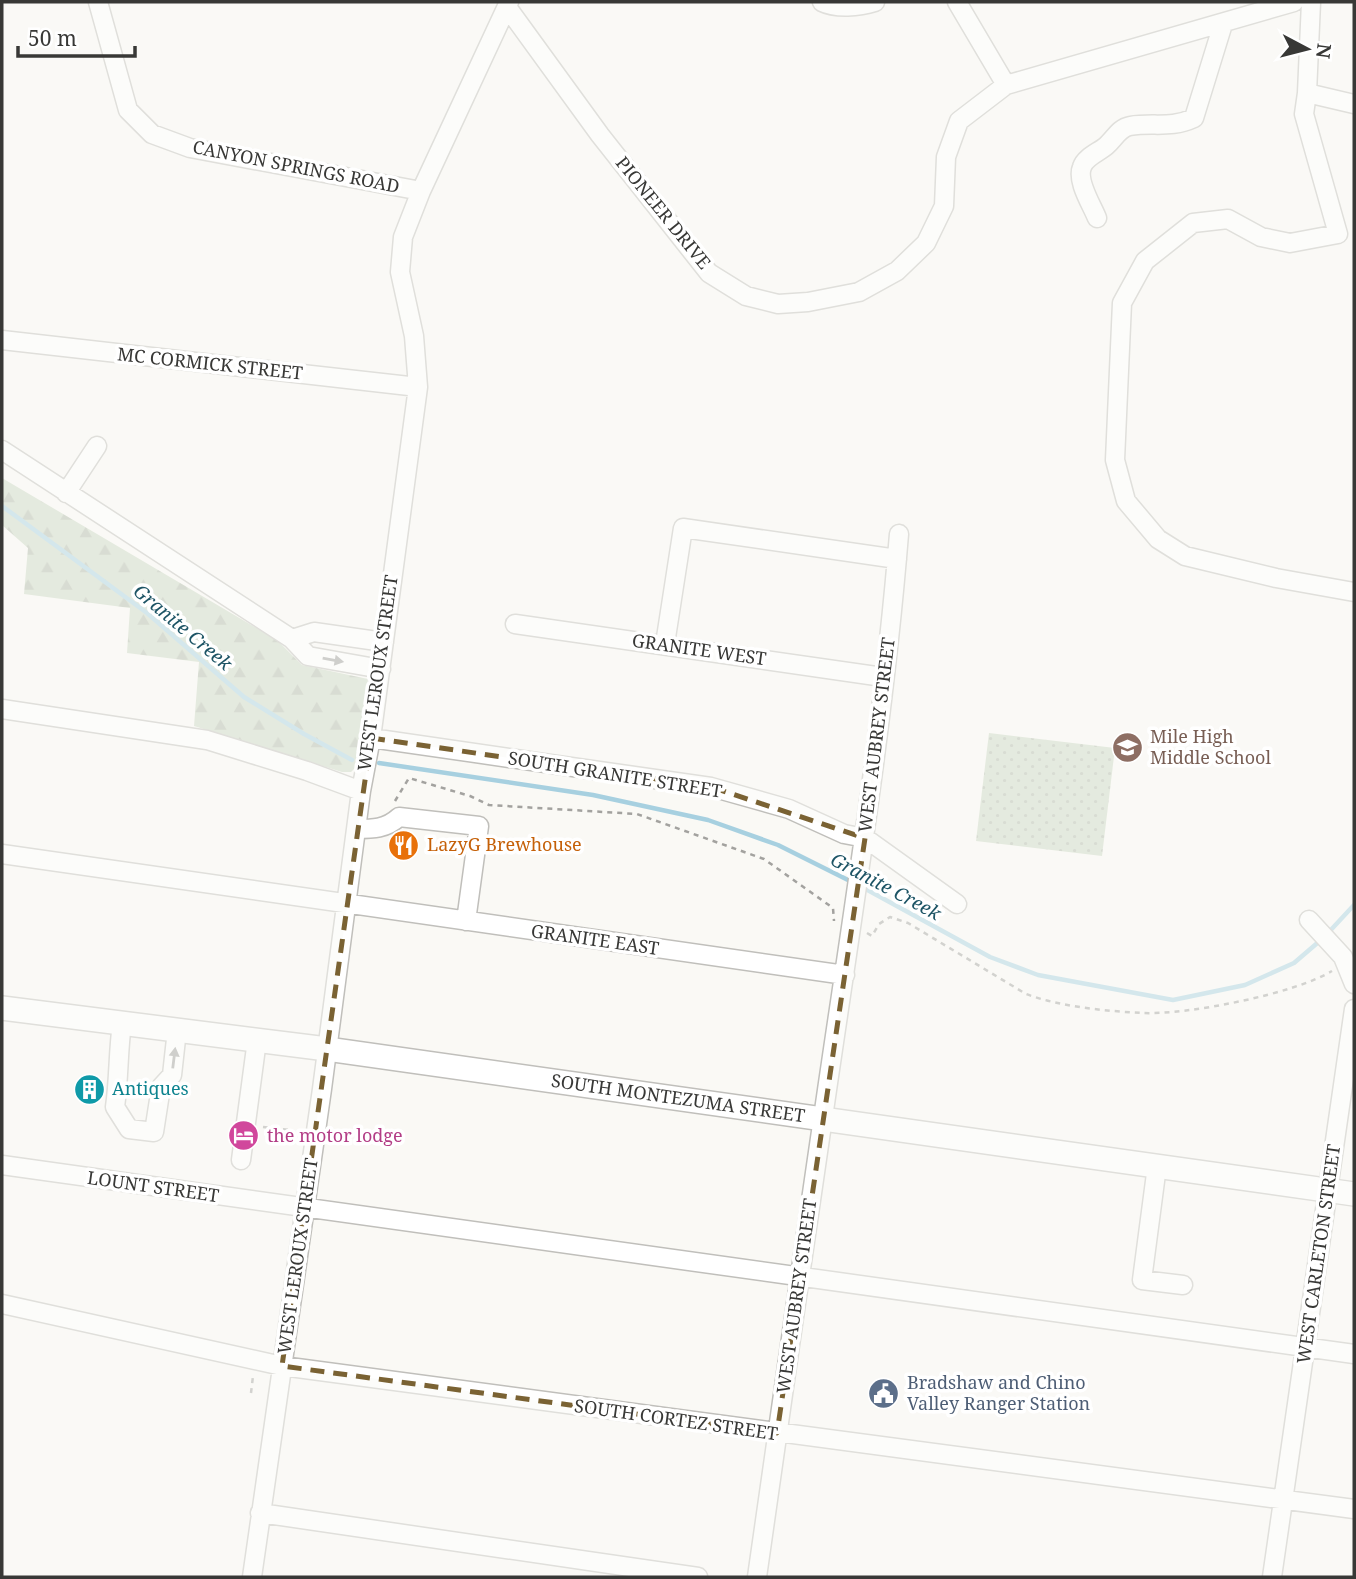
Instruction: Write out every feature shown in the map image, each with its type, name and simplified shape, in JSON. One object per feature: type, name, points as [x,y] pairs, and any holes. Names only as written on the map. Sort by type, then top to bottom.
[{"type":"main road","name":"SOUTH MONTEZUMA STREET","points":[[2,1008],[327,1049],[1354,1194]]},
{"type":"street","name":"CANYON SPRINGS ROAD","points":[[98,2],[128,110],[152,134],[190,148],[421,191]]},
{"type":"street","points":[[821,2],[828,5],[862,6],[875,2]]},
{"type":"street","points":[[957,2],[1006,85]]},
{"type":"street","name":"PIONEER DRIVE","points":[[508,5],[600,135],[709,273],[746,296],[778,304],[808,302],[859,292],[897,271],[926,243],[944,206],[946,158],[959,121],[1006,85],[1294,2]]},
{"type":"street","points":[[1311,2],[1304,114],[1338,234],[1290,243],[1261,237],[1228,219],[1193,223],[1145,261],[1122,303],[1115,460],[1126,501],[1158,539],[1185,556],[1276,578],[1354,592]]},
{"type":"street","name":"WEST LEROUX STREET","points":[[251,1577],[361,791],[381,669],[418,387],[414,335],[400,272],[403,237],[421,191],[508,5]]},
{"type":"street","points":[[1097,218],[1081,180],[1081,167],[1122,128],[1131,125],[1180,124],[1194,118],[1223,24]]},
{"type":"street","points":[[1307,93],[1354,104]]},
{"type":"street","name":"MC CORMICK STREET","points":[[2,340],[418,387]]},
{"type":"street","points":[[66,493],[97,446]]},
{"type":"street","points":[[2,450],[292,639],[308,656],[381,669]]},
{"type":"street","points":[[665,644],[683,528],[897,559]]},
{"type":"street","name":"WEST AUBREY STREET","points":[[757,1577],[845,975],[848,919],[865,838],[892,619],[899,534]]},
{"type":"street","name":"GRANITE WEST","points":[[515,624],[883,677]]},
{"type":"street","points":[[292,639],[314,632],[384,642]]},
{"type":"street","points":[[2,709],[207,740],[361,791]]},
{"type":"street","name":"SOUTH GRANITE STREET","points":[[371,738],[710,788],[789,809],[844,834],[865,838],[957,904]]},
{"type":"street","points":[[356,829],[390,825],[399,817],[479,826],[466,921]]},
{"type":"street","name":"GRANITE EAST","points":[[2,854],[845,975]]},
{"type":"street","points":[[1309,920],[1354,984]]},
{"type":"street","name":"WEST CARLETON STREET","points":[[1272,1577],[1328,1191],[1353,1041],[1354,1009]]},
{"type":"street","points":[[122,1023],[115,1107],[129,1129],[154,1132],[161,1087],[172,1074],[177,1030]]},
{"type":"street","points":[[241,1160],[257,1040]]},
{"type":"street","name":"LOUNT STREET","points":[[2,1165],[1354,1354]]},
{"type":"street","points":[[1157,1166],[1142,1280],[1182,1285]]},
{"type":"street","name":"SOUTH CORTEZ STREET","points":[[2,1304],[282,1366],[1354,1509]]},
{"type":"street","points":[[260,1513],[698,1577]]},
{"type":"path","points":[[391,807],[409,778],[470,796],[489,806],[637,814],[764,859],[834,908],[834,921],[848,919]]},
{"type":"path","points":[[867,933],[872,936],[879,924],[890,917],[908,923],[1026,994],[1043,1000],[1144,1013],[1168,1013],[1254,998],[1320,978],[1338,964]]},
{"type":"path","points":[[260,1126],[289,1130]]},
{"type":"path","points":[[251,1393],[254,1373]]},
{"type":"highlighted area","points":[[371,738],[711,787],[865,838],[777,1433],[282,1366]]},
{"type":"green space","points":[[2,478],[277,640],[302,665],[368,679],[356,767],[351,772],[342,772],[194,726],[199,662],[127,653],[130,608],[24,594],[28,548],[2,525]]},
{"type":"green space","points":[[989,733],[1115,748],[1102,856],[976,841]]},
{"type":"waterway","name":"Granite Creek","points":[[2,506],[147,613],[244,697],[352,760]]},
{"type":"waterway","name":"Granite Creek","points":[[379,763],[593,795],[708,820],[778,845],[854,883]]},
{"type":"waterway","name":"Granite Creek","points":[[862,887],[990,957],[1038,975],[1173,1000],[1245,985],[1294,963],[1322,939]]},
{"type":"waterway","name":"Granite Creek","points":[[1328,933],[1354,905]]},
{"type":"place","name":"Mile High Middle School","points":[[1127,747]]},
{"type":"place","name":"LazyG Brewhouse","points":[[404,845]]},
{"type":"place","name":"Antiques","points":[[89,1089]]},
{"type":"place","name":"the motor lodge","points":[[244,1136]]},
{"type":"place","name":"Bradshaw and Chino Valley Ranger Station","points":[[884,1393]]}]
